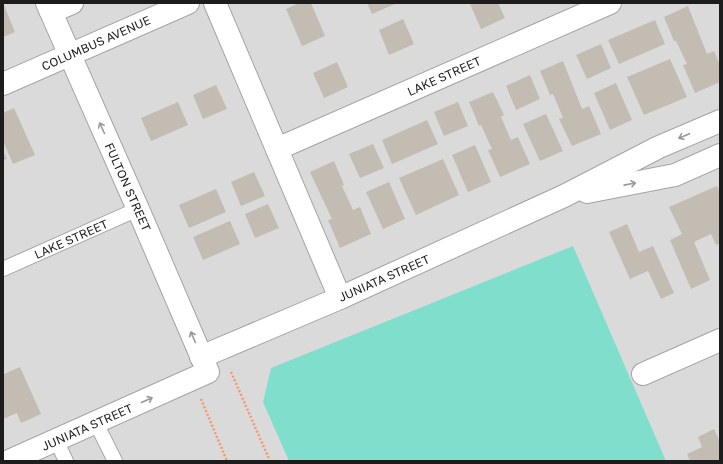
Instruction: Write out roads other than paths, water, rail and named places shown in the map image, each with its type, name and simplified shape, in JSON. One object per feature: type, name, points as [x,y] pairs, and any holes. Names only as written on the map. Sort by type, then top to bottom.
[{"type":"street","points":[[49,8],[72,3]]},
{"type":"street","name":"COLUMBUS AVENUE","points":[[3,84],[188,3]]},
{"type":"street","points":[[215,3],[340,298]]},
{"type":"street","name":"LAKE STREET","points":[[277,149],[610,3]]},
{"type":"street","name":"FULTON STREET","points":[[49,8],[205,365]]},
{"type":"street","name":"JUNIATA STREET","points":[[9,461],[96,423],[205,365],[340,298],[564,196],[659,147],[720,121]]},
{"type":"street","name":"JUNIATA STREET","points":[[564,196],[675,175],[720,155]]},
{"type":"street","points":[[643,374],[720,340]]},
{"type":"lane","name":"LAKE STREET","points":[[3,268],[138,210]]},
{"type":"lane","points":[[96,423],[114,461]]},
{"type":"lane","points":[[56,440],[66,461]]}]
